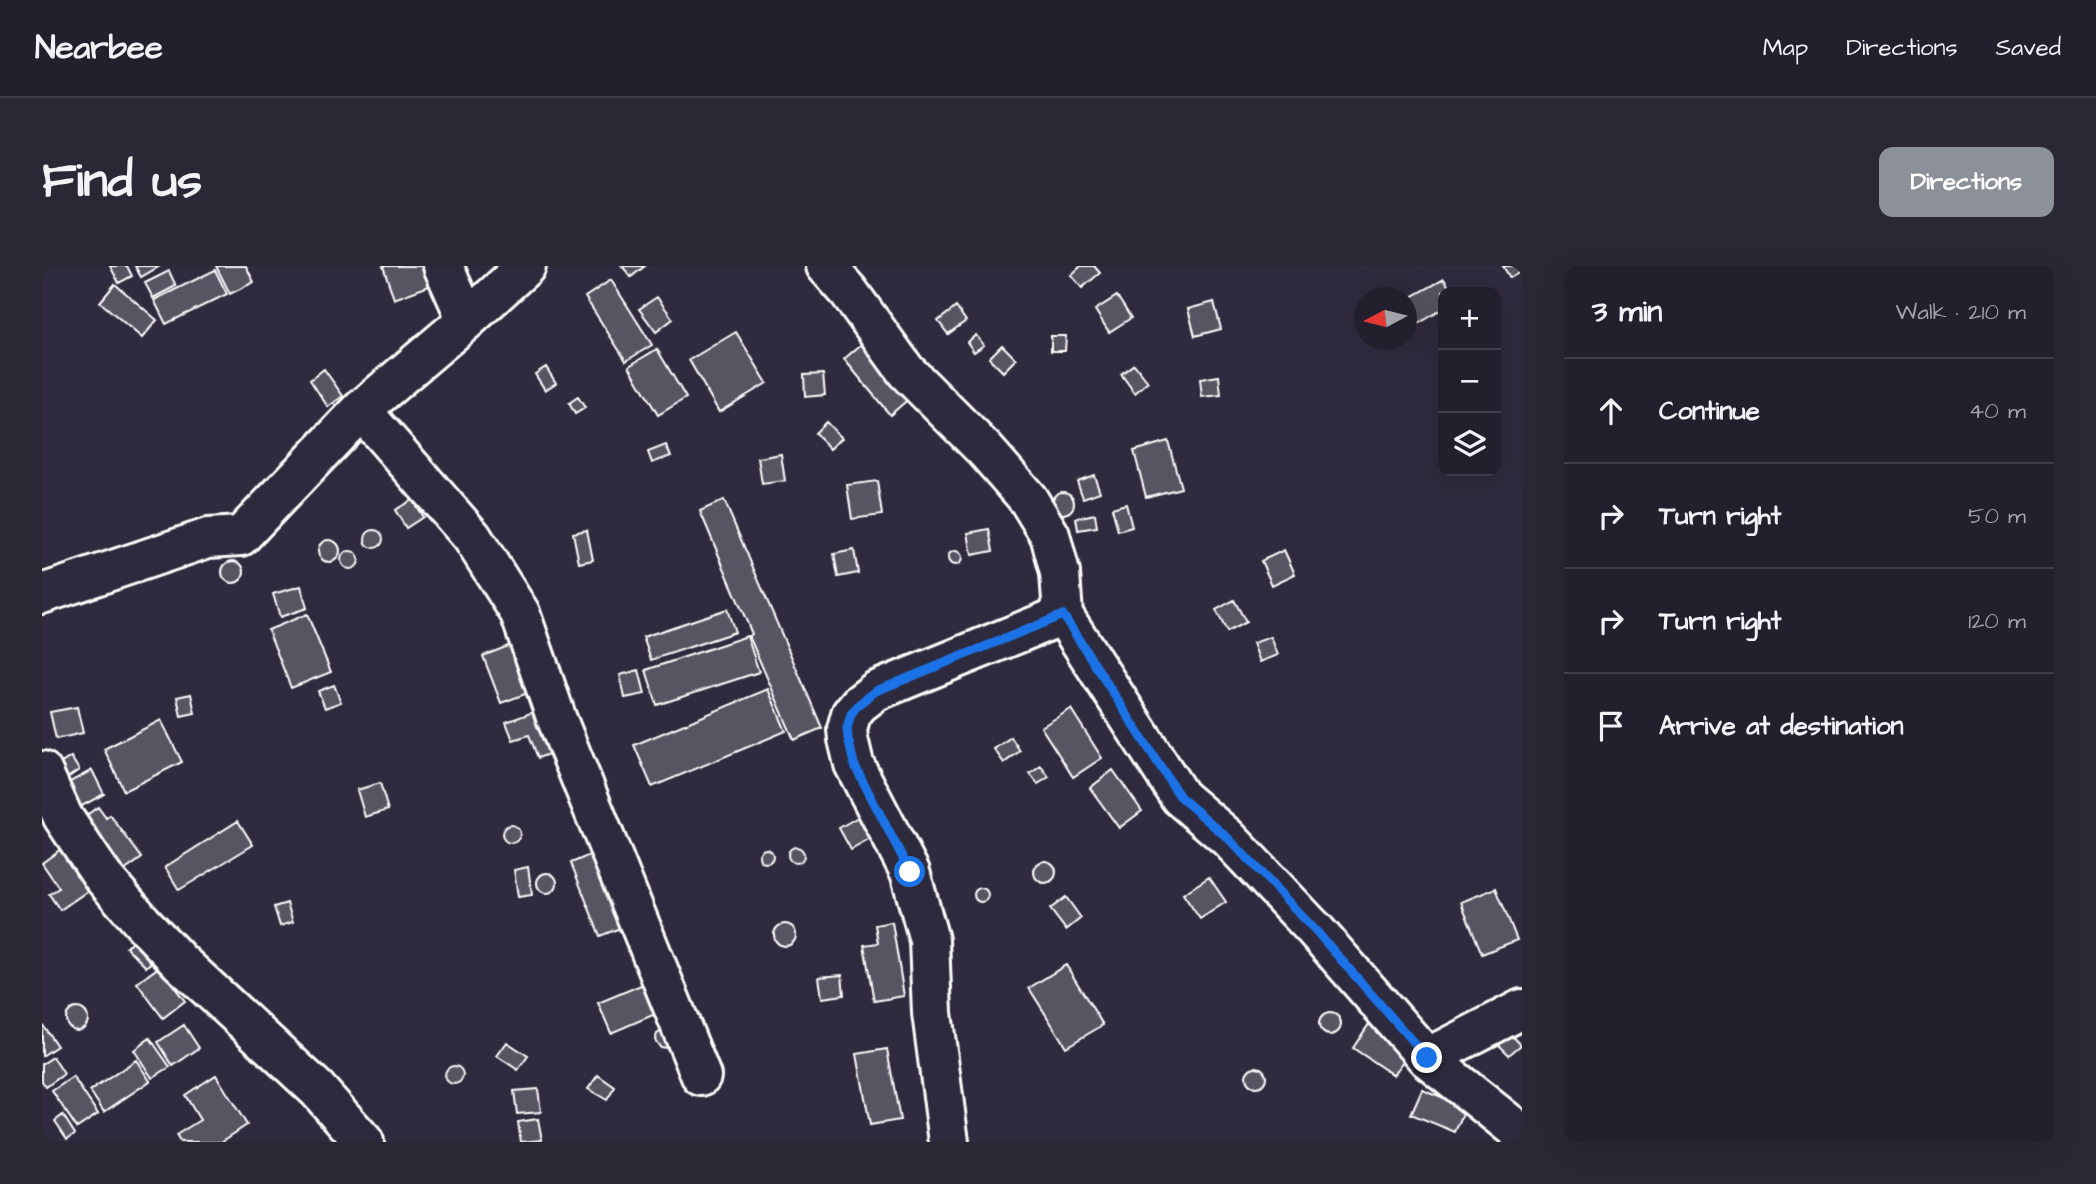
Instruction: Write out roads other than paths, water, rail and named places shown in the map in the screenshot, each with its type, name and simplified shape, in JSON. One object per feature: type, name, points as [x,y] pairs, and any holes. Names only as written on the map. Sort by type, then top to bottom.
[{"type":"street","points":[[443,266],[467,320]]},
{"type":"street","points":[[42,594],[208,538],[241,536],[361,410],[526,266]]},
{"type":"street","points":[[826,266],[849,292],[906,371],[986,451],[1028,499],[1050,535],[1060,573],[1063,615],[1180,797],[1228,838],[1290,903],[1427,1058],[1522,1134]]},
{"type":"street","points":[[361,410],[472,537],[520,613],[561,729],[701,1076]]},
{"type":"street","points":[[949,1142],[932,1013],[929,940],[910,872],[854,764],[847,729],[851,714],[876,691],[1063,615]]},
{"type":"street","points":[[42,771],[63,817],[103,877],[180,962],[317,1089],[364,1142]]},
{"type":"street","points":[[1427,1058],[1522,1009]]}]
